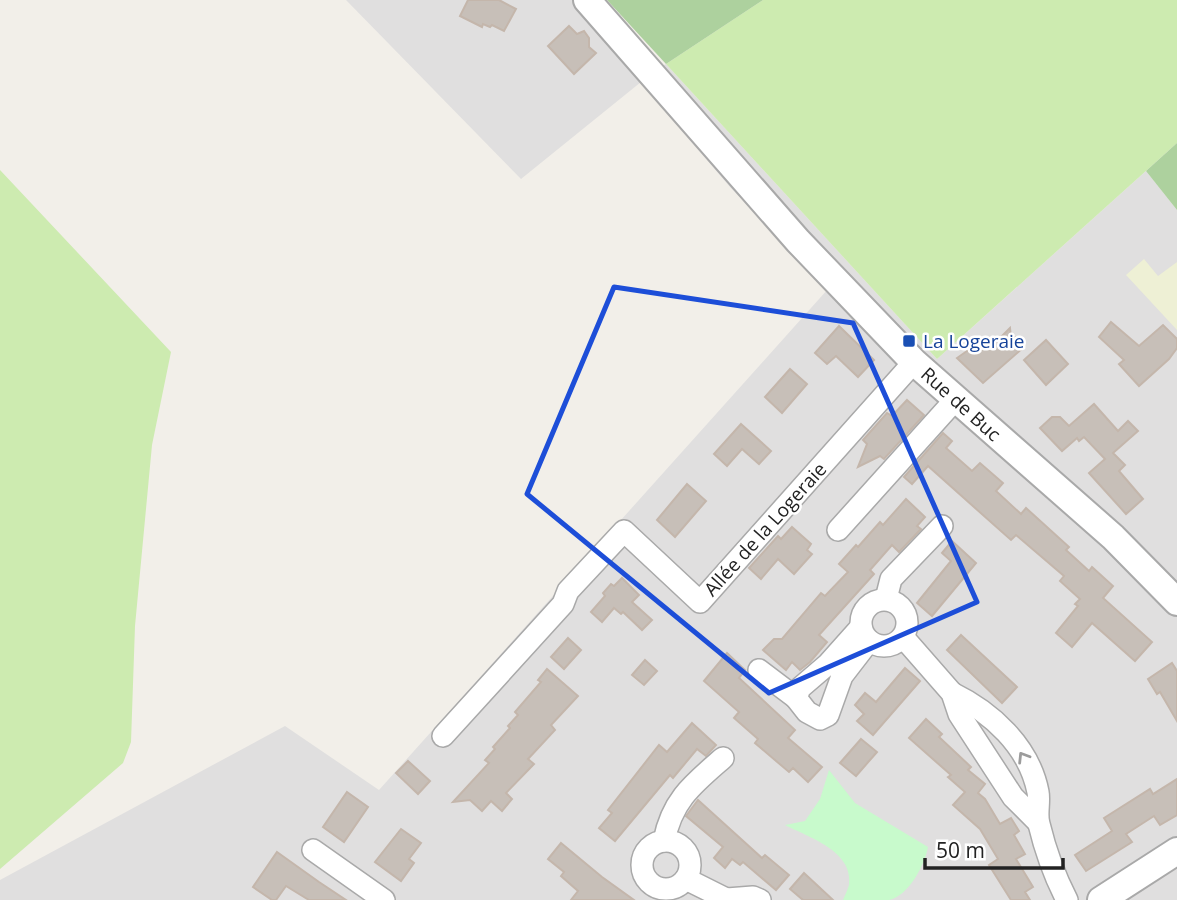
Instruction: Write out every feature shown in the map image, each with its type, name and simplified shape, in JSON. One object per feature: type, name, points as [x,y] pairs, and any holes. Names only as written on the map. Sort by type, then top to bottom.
[{"type":"street","name":"Rue de Buc","points":[[587,0],[798,241],[914,362],[1113,537],[1177,602]]},
{"type":"street","name":"Allée de la Logeraie","points":[[443,736],[563,604],[568,591],[624,531],[700,602],[914,362]]},
{"type":"street","points":[[838,530],[955,400]]},
{"type":"street","points":[[886,600],[891,579],[942,526]]},
{"type":"street","points":[[879,600],[886,600],[899,605],[908,624],[903,637],[891,646],[875,645],[865,634],[860,620],[867,607],[879,600]]},
{"type":"street","points":[[796,698],[800,688],[865,634]]},
{"type":"street","points":[[759,670],[796,698],[807,712],[820,719],[828,715],[842,676],[865,634]]},
{"type":"street","points":[[903,637],[952,693],[973,704],[1002,726],[1027,761],[1039,793],[1038,822],[1068,900]]},
{"type":"street","points":[[952,693],[959,714],[1013,797],[1038,822]]},
{"type":"street","points":[[664,841],[667,824],[686,791],[723,758]]},
{"type":"street","points":[[664,841],[672,842],[685,850],[690,864],[686,879],[674,888],[658,888],[646,878],[642,863],[645,855],[656,844],[664,841]]},
{"type":"street","points":[[313,850],[384,900]]},
{"type":"street","points":[[1101,900],[1177,851]]},
{"type":"street","points":[[686,879],[728,900],[753,897],[760,900]]},
{"type":"highlighted area","points":[[614,287],[853,323],[977,602],[769,693],[527,494]]},
{"type":"shaded area","points":[[346,0],[577,0],[653,71],[666,64],[937,359],[1146,171],[1177,210],[1177,900],[0,900],[0,880],[285,726],[379,790],[828,289],[730,187],[641,82],[521,179]]},
{"type":"green space","points":[[607,0],[763,0],[666,64]]},
{"type":"green space","points":[[763,0],[1177,0],[1177,143],[937,359],[666,64]]},
{"type":"green space","points":[[1177,143],[1177,210],[1146,171]]},
{"type":"green space","points":[[0,170],[171,352],[152,445],[135,626],[131,742],[123,763],[0,869]]},
{"type":"green space","points":[[1144,259],[1158,276],[1177,262],[1177,330],[1126,275]]},
{"type":"green space","points":[[829,770],[855,803],[928,847],[915,878],[896,897],[889,900],[843,900],[849,885],[849,873],[844,863],[828,847],[785,825],[805,821],[820,799]]},
{"type":"building","points":[[468,0],[499,0],[516,9],[504,31],[492,25],[490,27],[483,24],[482,27],[460,16]]},
{"type":"building","points":[[569,26],[577,34],[584,31],[589,38],[589,47],[596,53],[574,74],[548,46]]},
{"type":"building","points":[[1111,322],[1139,346],[1163,325],[1177,339],[1177,348],[1169,359],[1139,386],[1119,364],[1124,360],[1099,337]]},
{"type":"building","points":[[839,326],[874,360],[858,377],[836,356],[827,364],[815,353]]},
{"type":"building","points":[[1010,328],[1011,337],[1018,337],[1024,347],[983,383],[957,358],[984,339],[991,347]]},
{"type":"building","points":[[1046,340],[1068,364],[1046,385],[1024,360]]},
{"type":"building","points":[[790,369],[807,384],[782,413],[765,397]]},
{"type":"building","points":[[907,400],[924,415],[884,459],[880,456],[858,467],[867,444],[863,440],[887,413],[892,416]]},
{"type":"building","points":[[1094,404],[1118,431],[1128,421],[1138,431],[1113,453],[1125,465],[1119,471],[1143,499],[1126,514],[1089,473],[1105,459],[1084,437],[1079,441],[1077,438],[1062,451],[1040,428],[1052,417],[1060,417],[1069,426]]},
{"type":"building","points":[[741,424],[771,451],[759,464],[742,449],[727,466],[714,454]]},
{"type":"building","points":[[943,433],[952,441],[946,448],[972,471],[980,463],[1003,483],[996,491],[1021,514],[1026,508],[1069,547],[1066,550],[1089,571],[1092,567],[1113,586],[1103,598],[1152,642],[1135,661],[1092,623],[1072,647],[1056,633],[1078,606],[1075,604],[1080,599],[1060,581],[1064,576],[1016,535],[1011,540],[928,466],[912,484],[904,477]]},
{"type":"building","points":[[687,484],[706,501],[675,537],[657,520]]},
{"type":"building","points":[[906,499],[925,517],[917,526],[921,529],[899,552],[892,545],[870,570],[874,574],[819,635],[827,642],[810,662],[800,670],[792,662],[786,670],[763,650],[774,639],[782,639],[821,593],[825,596],[848,572],[839,564],[880,522],[883,525]]},
{"type":"building","points":[[792,527],[811,544],[807,550],[812,554],[794,574],[778,559],[761,579],[749,568],[778,536],[781,539]]},
{"type":"building","points":[[952,541],[976,563],[932,616],[917,603],[951,561],[942,553]]},
{"type":"building","points":[[622,578],[639,595],[632,602],[652,620],[642,630],[623,612],[621,614],[614,608],[602,622],[591,612],[611,584],[614,586]]},
{"type":"building","points":[[961,635],[1017,687],[1002,703],[947,650]]},
{"type":"building","points":[[568,638],[581,650],[564,669],[551,657]]},
{"type":"building","points":[[727,653],[745,670],[739,678],[795,730],[788,738],[822,767],[808,782],[793,768],[789,772],[755,743],[758,739],[734,718],[739,712],[704,681]]},
{"type":"building","points":[[645,660],[657,671],[644,685],[632,675]]},
{"type":"building","points":[[1172,663],[1177,671],[1177,721],[1160,692],[1157,694],[1148,679]]},
{"type":"building","points":[[905,668],[920,681],[873,735],[857,721],[864,714],[855,705],[865,693],[876,702]]},
{"type":"building","points":[[547,669],[578,696],[551,725],[555,730],[528,759],[534,764],[506,793],[512,799],[502,811],[491,801],[482,811],[470,800],[453,802],[489,763],[485,760],[495,749],[493,747],[510,728],[508,726],[518,715],[515,712],[541,682],[538,680]]},
{"type":"building","points":[[926,719],[942,734],[939,737],[971,767],[968,770],[985,784],[978,793],[985,799],[1000,824],[1011,818],[1019,831],[1014,835],[1025,854],[1016,859],[1033,887],[1025,892],[1030,900],[1011,900],[989,865],[998,859],[980,829],[953,805],[965,792],[948,777],[951,775],[909,738]]},
{"type":"building","points":[[692,723],[716,745],[706,756],[697,749],[673,778],[670,775],[615,841],[599,828],[612,813],[608,810],[659,745],[667,752]]},
{"type":"building","points":[[861,739],[877,752],[856,776],[840,763]]},
{"type":"building","points":[[408,761],[430,781],[418,794],[396,773]]},
{"type":"building","points":[[1177,779],[1177,815],[1160,825],[1154,816],[1126,834],[1132,842],[1086,871],[1075,855],[1112,831],[1104,818],[1150,789],[1153,794]]},
{"type":"building","points":[[347,792],[368,807],[344,842],[323,827]]},
{"type":"building","points":[[698,800],[762,858],[765,855],[789,875],[776,890],[743,862],[740,865],[732,859],[725,868],[714,858],[723,847],[686,816]]},
{"type":"building","points":[[401,829],[421,843],[409,859],[414,863],[401,881],[375,862]]},
{"type":"building","points":[[561,843],[634,900],[571,900],[578,891],[561,876],[564,872],[548,859]]},
{"type":"building","points":[[277,852],[346,900],[309,900],[286,886],[276,900],[272,900],[253,887]]},
{"type":"building","points":[[804,873],[833,900],[803,900],[790,889]]},
{"type":"place","name":"La Logeraie","points":[[909,341]]}]
